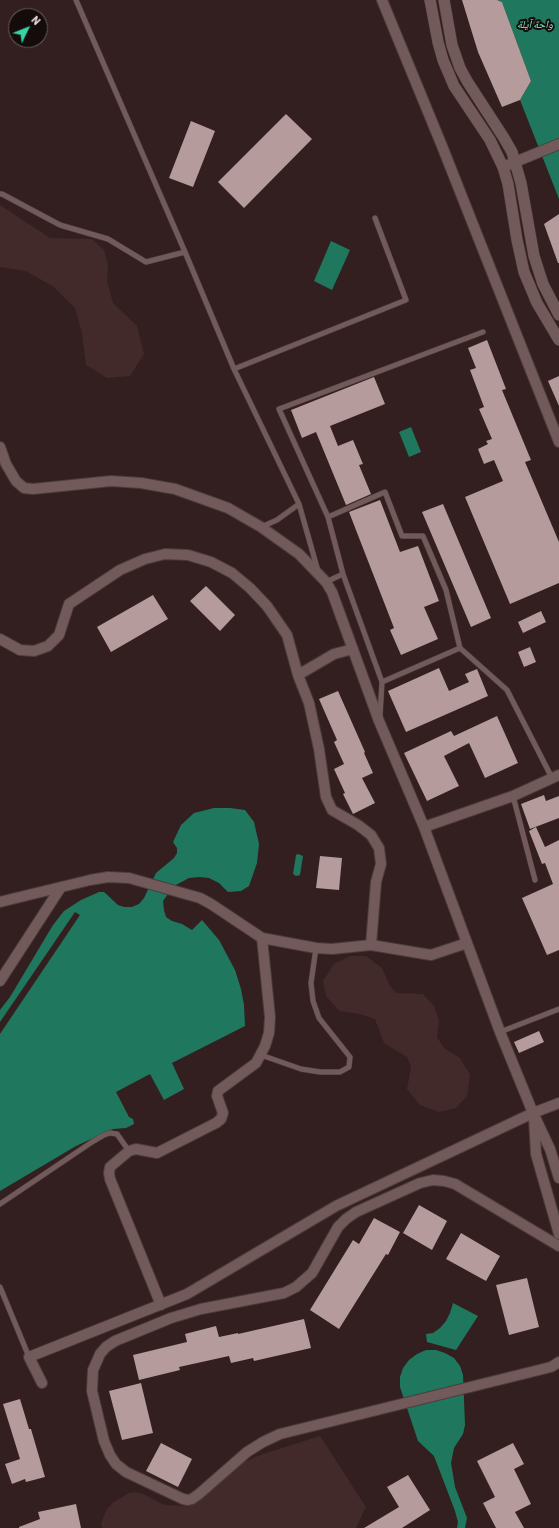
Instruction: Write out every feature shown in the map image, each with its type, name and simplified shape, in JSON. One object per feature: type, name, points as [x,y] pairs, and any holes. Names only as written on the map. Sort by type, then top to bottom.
[{"type":"street","points":[[382,0],[442,146],[559,442]]},
{"type":"street","points":[[430,0],[438,42],[448,72],[462,100],[493,146],[503,167],[511,195],[517,240],[524,272],[537,304],[559,340]]},
{"type":"street","points":[[444,0],[452,45],[460,68],[467,82],[504,138],[515,161],[521,183],[534,256],[543,284],[559,315]]},
{"type":"street","points":[[503,167],[559,144]]},
{"type":"street","points":[[0,447],[6,464],[16,481],[24,488],[33,489],[111,481],[141,483],[175,489],[228,508],[299,554],[319,573],[326,582],[332,592],[354,649],[379,721],[424,827],[500,1032],[533,1113],[550,1149],[559,1178]]},
{"type":"street","points":[[0,639],[20,650],[34,651],[48,646],[59,635],[69,604],[120,570],[145,559],[165,554],[188,555],[211,562],[232,573],[250,588],[267,606],[288,635],[298,675],[309,703],[319,749],[326,797],[332,810],[358,825],[371,835],[379,848],[381,864],[376,882],[371,945]]},
{"type":"street","points":[[298,675],[334,654],[354,649]]},
{"type":"street","points":[[424,827],[513,796],[555,777]]},
{"type":"street","points":[[0,902],[108,877],[129,878],[200,898],[262,938],[316,948],[371,945],[431,955],[467,943]]},
{"type":"street","points":[[0,982],[61,887]]},
{"type":"street","points":[[161,1305],[110,1179],[110,1167],[128,1151],[136,1149],[157,1153],[221,1119],[223,1113],[218,1091],[256,1063],[261,1055],[269,1033],[270,1017],[262,938]]},
{"type":"street","points":[[42,1383],[28,1357],[187,1294],[336,1206],[533,1113],[559,1103]]},
{"type":"street","points":[[533,1113],[536,1154],[559,1234]]},
{"type":"street","points":[[559,1246],[455,1184],[433,1180],[420,1183],[356,1212],[346,1219],[338,1227],[312,1273],[296,1287],[284,1293],[201,1309],[171,1318],[115,1341],[106,1347],[100,1354],[93,1370],[92,1392],[104,1441],[116,1464],[126,1472],[182,1499],[188,1500],[199,1494],[247,1452],[280,1434],[551,1367],[559,1362]]},
{"type":"lane","points":[[76,0],[185,252],[234,370],[299,504],[319,573]]},
{"type":"lane","points":[[0,194],[60,225],[108,239],[146,262],[185,252]]},
{"type":"lane","points":[[234,370],[406,300],[375,218]]},
{"type":"lane","points":[[379,721],[382,682],[343,574],[328,517],[279,410],[483,332]]},
{"type":"lane","points":[[328,517],[385,492],[402,536],[423,536],[446,590],[460,648],[507,690],[555,777]]},
{"type":"lane","points":[[261,528],[277,520],[299,504]]},
{"type":"lane","points":[[326,582],[343,574]]},
{"type":"lane","points":[[382,682],[460,648]]},
{"type":"lane","points":[[513,796],[535,880]]},
{"type":"lane","points":[[261,1055],[301,1069],[320,1072],[340,1072],[349,1067],[350,1057],[319,1018],[313,1000],[311,984],[316,948]]},
{"type":"lane","points":[[500,1032],[559,1009]]},
{"type":"lane","points":[[0,1204],[92,1142],[110,1133],[117,1134],[128,1151]]},
{"type":"lane","points":[[0,1287],[28,1357]]},
{"type":"shaded area","points":[[0,205],[50,238],[92,239],[104,250],[108,264],[107,281],[113,303],[137,326],[144,354],[130,376],[107,378],[86,365],[82,333],[75,308],[54,287],[26,271],[0,267]]},
{"type":"shaded area","points":[[350,956],[366,956],[382,968],[390,986],[396,993],[423,994],[434,1006],[439,1020],[437,1037],[444,1048],[460,1058],[470,1075],[467,1096],[456,1108],[439,1112],[420,1105],[407,1089],[411,1067],[407,1057],[384,1043],[375,1019],[360,1014],[339,1011],[326,996],[323,981],[334,964]]},
{"type":"shaded area","points":[[320,1436],[366,1507],[356,1528],[102,1528],[101,1523],[107,1509],[114,1502],[129,1493],[135,1492],[143,1494],[164,1505],[188,1506],[201,1498],[242,1463],[263,1454]]},
{"type":"water","name":"واحة آيلة","points":[[497,0],[559,0],[559,199],[520,100],[531,81],[502,2]]},
{"type":"water","points":[[331,241],[350,250],[332,290],[314,281]]},
{"type":"water","points":[[411,427],[421,452],[409,457],[399,432]]},
{"type":"water","points":[[214,808],[245,810],[254,822],[259,844],[257,863],[249,886],[241,891],[228,892],[219,883],[209,878],[189,878],[174,886],[163,901],[164,910],[166,917],[192,930],[202,920],[219,940],[235,970],[241,989],[244,1005],[245,1026],[172,1063],[184,1089],[164,1100],[150,1074],[116,1092],[129,1117],[133,1119],[134,1124],[126,1128],[113,1129],[76,1146],[0,1191],[0,1010],[10,997],[53,925],[64,911],[81,900],[99,892],[104,892],[118,905],[124,907],[132,907],[139,904],[144,898],[156,873],[174,858],[177,853],[177,848],[173,842],[181,825],[194,813]]},
{"type":"water","points":[[298,854],[303,856],[300,875],[296,876],[293,874],[296,855]]},
{"type":"water","points":[[453,1303],[478,1316],[456,1350],[427,1342],[426,1334],[433,1333],[440,1328],[446,1321]]},
{"type":"water","points":[[426,1350],[436,1350],[454,1358],[460,1366],[463,1375],[465,1425],[463,1434],[454,1448],[451,1463],[455,1487],[467,1518],[465,1528],[457,1528],[458,1522],[455,1511],[434,1456],[418,1441],[400,1387],[400,1377],[403,1368],[409,1360]]},
{"type":"pier","points":[[75,912],[80,915],[0,1034],[0,1022]]},
{"type":"building","points":[[462,0],[497,0],[502,2],[531,81],[520,100],[502,107],[478,52]]},
{"type":"building","points":[[286,114],[312,139],[244,208],[218,182]]},
{"type":"building","points":[[191,121],[215,131],[193,187],[169,178]]},
{"type":"building","points":[[559,214],[559,263],[558,263],[544,224]]},
{"type":"building","points":[[487,340],[506,389],[502,390],[531,460],[525,462],[559,542],[559,583],[510,604],[465,497],[503,481],[494,460],[484,464],[478,449],[488,444],[486,441],[492,439],[479,409],[484,407],[470,370],[476,368],[468,348]]},
{"type":"building","points":[[559,376],[559,406],[548,381]]},
{"type":"building","points":[[374,377],[385,404],[330,426],[338,446],[353,440],[363,464],[359,465],[371,494],[346,505],[316,432],[302,438],[291,410]]},
{"type":"building","points":[[380,500],[400,552],[418,546],[439,601],[424,607],[438,639],[401,655],[390,630],[394,628],[349,512]]},
{"type":"building","points":[[443,504],[491,618],[471,627],[422,512]]},
{"type":"building","points":[[206,586],[235,615],[220,631],[190,601]]},
{"type":"building","points":[[153,595],[168,619],[111,652],[97,627]]},
{"type":"building","points":[[541,611],[546,622],[523,633],[518,622]]},
{"type":"building","points":[[530,647],[536,662],[524,667],[518,652]]},
{"type":"building","points":[[439,668],[449,691],[469,682],[465,674],[477,669],[488,696],[406,732],[388,691]]},
{"type":"building","points":[[338,691],[373,773],[362,778],[375,803],[353,814],[343,794],[345,793],[334,769],[344,764],[334,742],[337,740],[319,699]]},
{"type":"building","points":[[497,716],[518,763],[485,778],[469,743],[444,756],[459,786],[427,801],[404,753],[451,731],[454,736]]},
{"type":"building","points":[[544,795],[546,801],[559,796],[559,818],[530,829],[521,804]]},
{"type":"building","points":[[536,827],[545,847],[559,840],[559,950],[547,955],[522,898],[553,884],[545,863],[542,864],[529,831]]},
{"type":"building","points":[[320,856],[342,858],[339,890],[316,888]]},
{"type":"building","points":[[539,1031],[544,1042],[519,1053],[514,1042]]},
{"type":"building","points":[[419,1205],[447,1221],[432,1250],[403,1233]]},
{"type":"building","points":[[374,1218],[400,1232],[388,1255],[386,1254],[339,1329],[310,1310],[353,1240],[359,1244]]},
{"type":"building","points":[[461,1233],[500,1256],[486,1281],[446,1259]]},
{"type":"building","points":[[527,1278],[539,1327],[509,1335],[496,1285]]},
{"type":"building","points":[[304,1319],[311,1348],[254,1361],[253,1358],[231,1363],[229,1356],[179,1367],[180,1370],[139,1380],[133,1355],[187,1342],[185,1334],[216,1326],[219,1337]]},
{"type":"building","points":[[141,1383],[153,1433],[122,1440],[109,1391]]},
{"type":"building","points":[[20,1399],[29,1429],[31,1429],[45,1477],[26,1482],[25,1479],[12,1484],[5,1464],[20,1459],[3,1404]]},
{"type":"building","points":[[161,1443],[192,1459],[178,1487],[146,1471]]},
{"type":"building","points":[[513,1443],[524,1464],[514,1469],[531,1504],[515,1512],[524,1528],[496,1528],[483,1503],[495,1497],[477,1461]]},
{"type":"building","points":[[408,1475],[430,1510],[402,1528],[364,1528],[399,1507],[387,1487]]},
{"type":"building","points":[[76,1504],[81,1528],[19,1528],[40,1519],[38,1512]]}]
